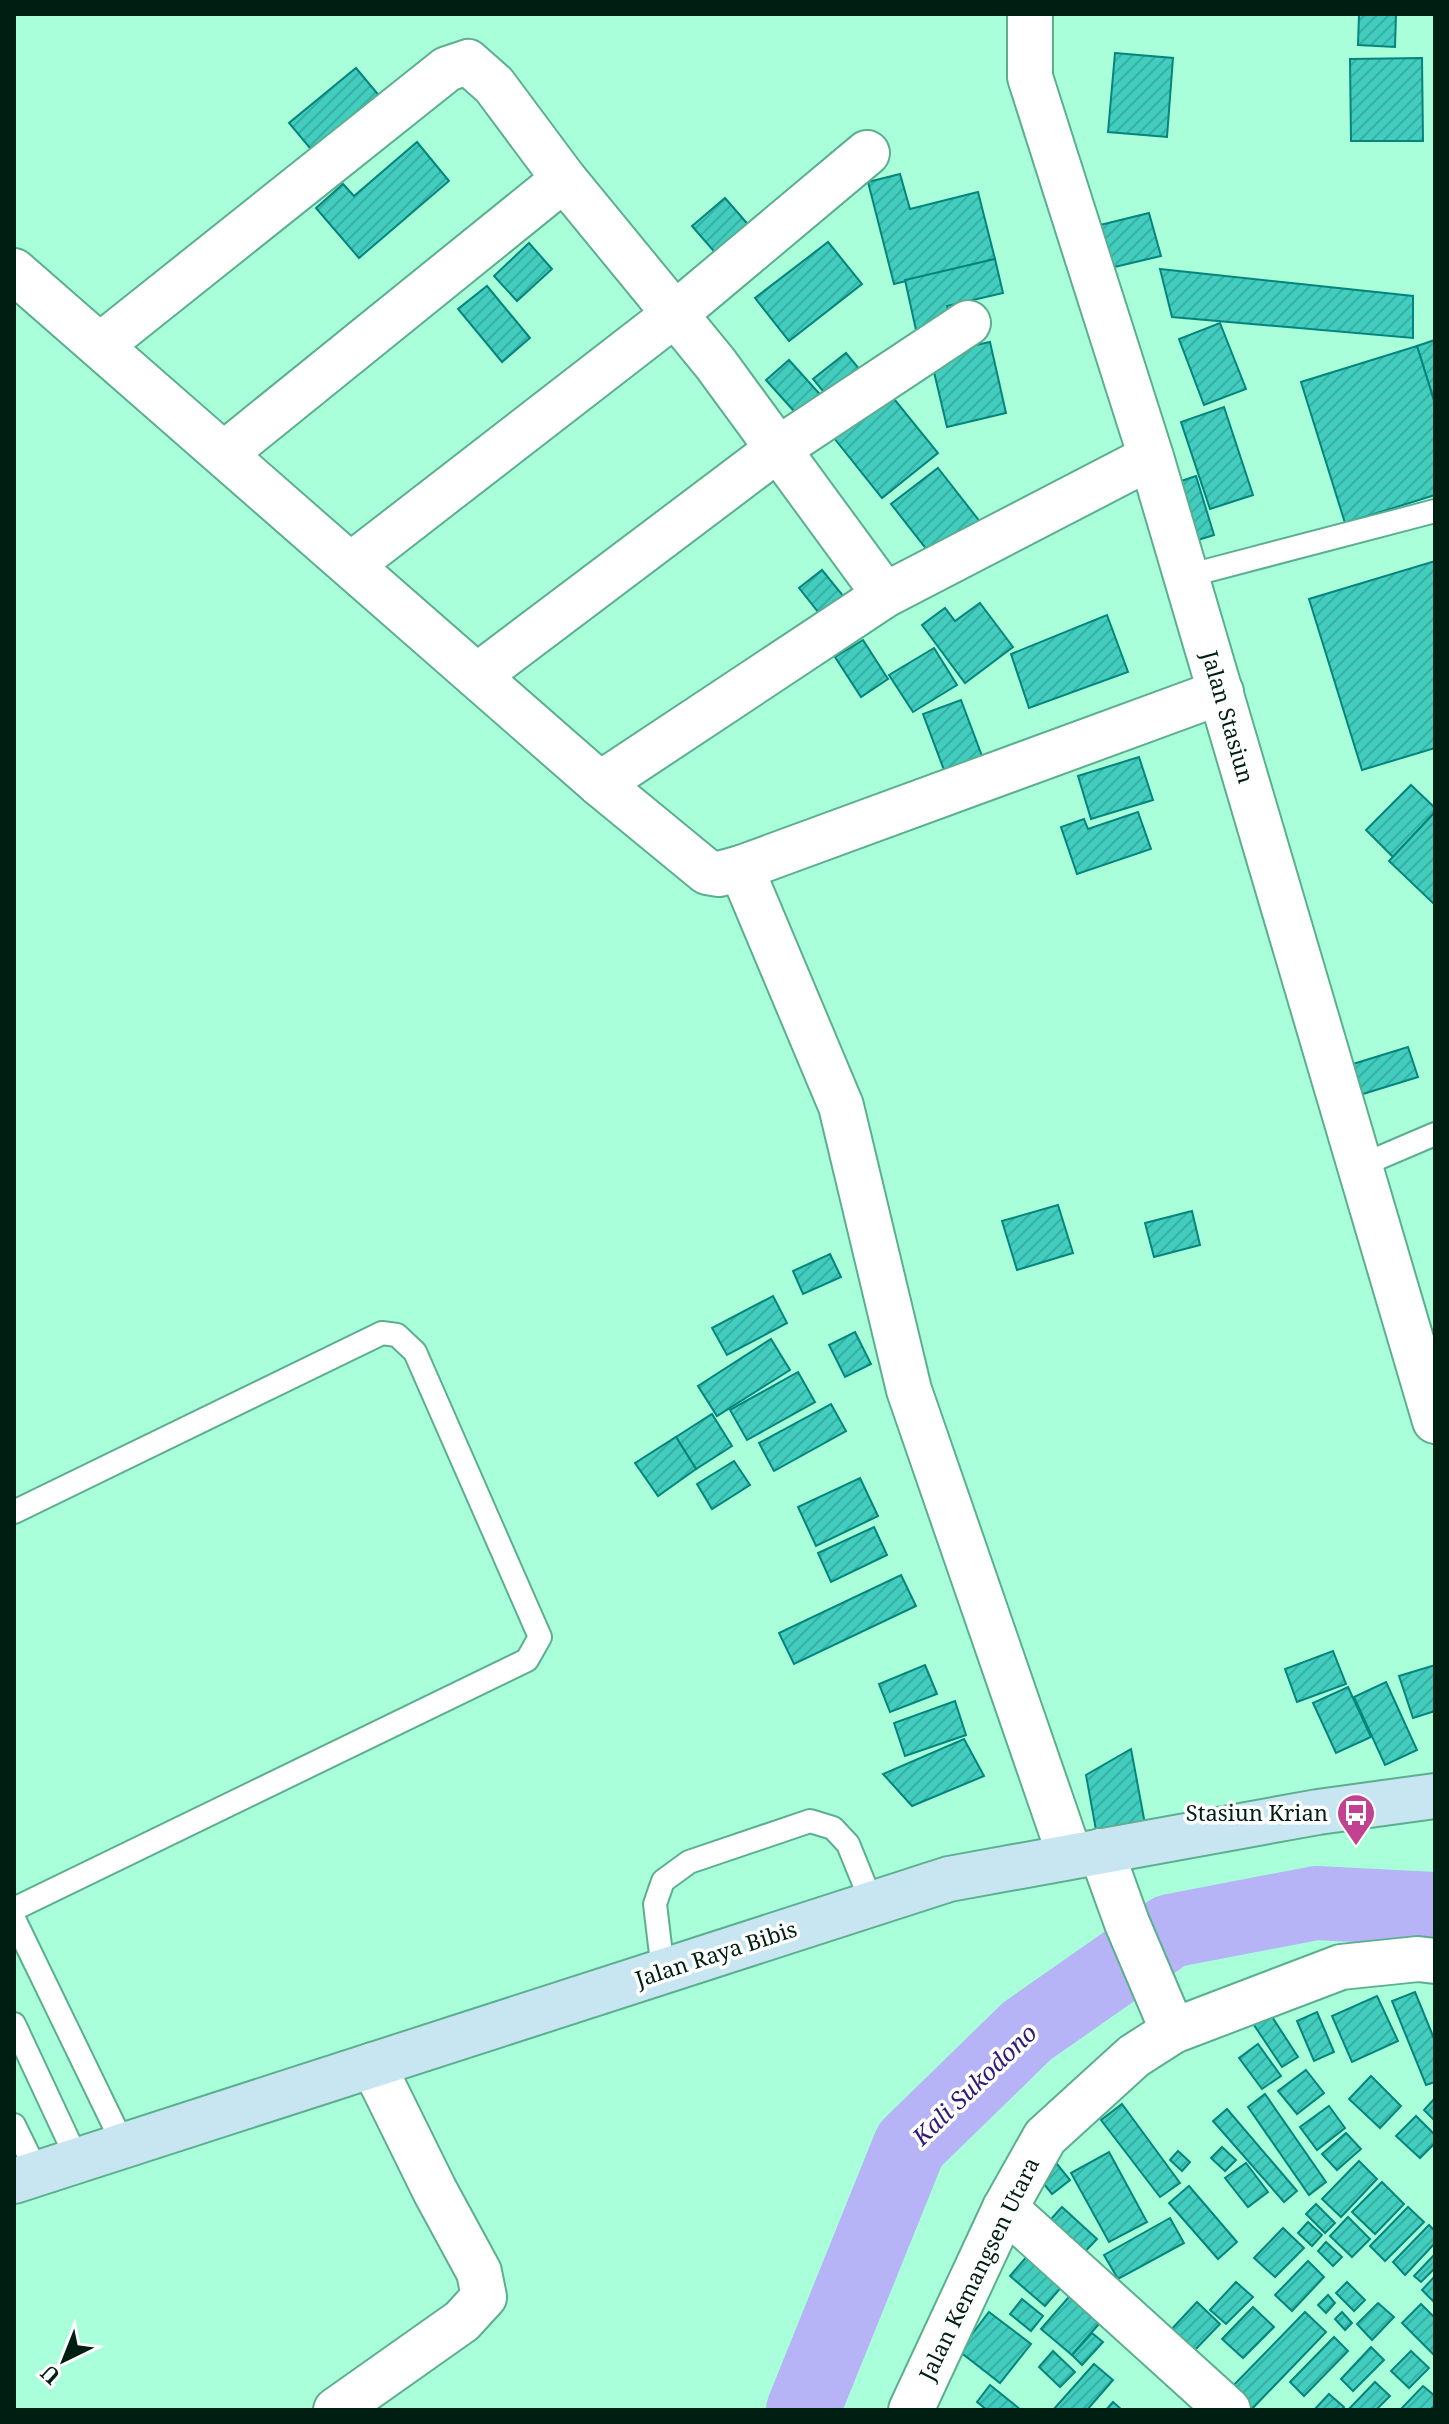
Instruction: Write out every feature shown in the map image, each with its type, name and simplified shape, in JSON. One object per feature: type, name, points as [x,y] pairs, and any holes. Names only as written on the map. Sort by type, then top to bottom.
[{"type":"main road","name":"Jalan Raya Bibis","points":[[43,2172],[949,1879],[1318,1812],[1435,1796]]},
{"type":"street","name":"Jalan Stasiun","points":[[1030,14],[1030,77],[1187,576],[1435,1421]]},
{"type":"street","points":[[101,345],[447,69],[468,62],[485,75],[564,179],[675,314],[885,595]]},
{"type":"street","points":[[351,565],[675,314],[867,153]]},
{"type":"street","points":[[224,454],[564,179]]},
{"type":"street","points":[[14,271],[600,784],[707,872],[719,874],[741,868],[1221,692]]},
{"type":"street","points":[[477,676],[778,449],[968,323]]},
{"type":"street","points":[[600,784],[885,595],[1151,457]]},
{"type":"street","points":[[741,868],[841,1106],[909,1390],[1085,1854],[1127,1923],[1170,2021]]},
{"type":"street","name":"Jalan Kemangsen Utara","points":[[911,2410],[1005,2208],[1045,2137],[1170,2021],[1341,1967],[1418,1959],[1435,1961]]},
{"type":"street","points":[[336,2410],[462,2321],[484,2297],[479,2272],[373,2065]]},
{"type":"street","points":[[1005,2208],[1228,2410]]},
{"type":"lane","points":[[1187,576],[1435,511]]},
{"type":"lane","points":[[1360,1166],[1435,1134]]},
{"type":"lane","points":[[14,1512],[382,1333],[397,1335],[415,1352],[540,1637],[527,1660],[14,1909]]},
{"type":"lane","points":[[663,1971],[655,1904],[663,1881],[689,1862],[810,1821],[833,1828],[848,1844],[872,1903]]},
{"type":"lane","points":[[14,1919],[124,2146]]},
{"type":"lane","points":[[14,2024],[43,2172]]},
{"type":"lane","points":[[14,2125],[43,2172]]},
{"type":"building","points":[[1359,14],[1396,14],[1395,47],[1358,45]]},
{"type":"building","points":[[1115,53],[1173,58],[1167,137],[1108,132]]},
{"type":"building","points":[[1422,58],[1423,141],[1351,141],[1350,59]]},
{"type":"building","points":[[356,68],[387,105],[320,160],[289,123]]},
{"type":"building","points":[[417,142],[449,181],[359,258],[316,208],[343,184],[354,196]]},
{"type":"building","points":[[900,174],[910,209],[978,192],[995,259],[894,284],[868,182]]},
{"type":"building","points":[[725,198],[758,236],[725,264],[692,226]]},
{"type":"building","points":[[1149,213],[1161,256],[1106,269],[1096,226]]},
{"type":"building","points":[[828,242],[862,284],[789,341],[755,298]]},
{"type":"building","points":[[529,243],[552,269],[517,301],[494,276]]},
{"type":"building","points":[[995,259],[1003,293],[947,306],[951,322],[916,330],[905,280]]},
{"type":"building","points":[[1160,269],[1413,296],[1413,338],[1172,317]]},
{"type":"building","points":[[487,286],[530,338],[502,362],[458,309]]},
{"type":"building","points":[[1220,323],[1246,389],[1204,405],[1179,339]]},
{"type":"building","points":[[1435,340],[1435,404],[1417,346]]},
{"type":"building","points":[[990,342],[1006,413],[947,427],[930,355]]},
{"type":"building","points":[[1417,346],[1435,404],[1435,495],[1345,523],[1301,382]]},
{"type":"building","points":[[846,353],[865,376],[832,402],[813,379]]},
{"type":"building","points":[[789,360],[825,400],[802,420],[766,380]]},
{"type":"building","points":[[890,394],[938,453],[882,498],[834,438]]},
{"type":"building","points":[[1224,407],[1253,495],[1210,509],[1181,422]]},
{"type":"building","points":[[938,468],[981,523],[935,560],[891,504]]},
{"type":"building","points":[[1196,476],[1214,535],[1185,544],[1166,486]]},
{"type":"building","points":[[1435,561],[1435,748],[1362,770],[1309,599]]},
{"type":"building","points":[[822,570],[853,608],[830,627],[799,588]]},
{"type":"building","points":[[980,603],[1013,647],[965,683],[922,625],[945,608],[955,621]]},
{"type":"building","points":[[1107,615],[1128,672],[1029,708],[1011,654]]},
{"type":"building","points":[[863,640],[888,679],[861,697],[835,657]]},
{"type":"building","points":[[934,648],[957,685],[913,712],[889,675]]},
{"type":"building","points":[[961,700],[988,772],[950,786],[923,714]]},
{"type":"building","points":[[1139,757],[1153,800],[1091,819],[1078,776]]},
{"type":"building","points":[[1411,785],[1435,808],[1435,812],[1393,857],[1366,830]]},
{"type":"building","points":[[1138,812],[1151,849],[1077,874],[1061,827],[1084,819],[1088,829]]},
{"type":"building","points":[[1435,812],[1435,905],[1389,861]]},
{"type":"building","points":[[1408,1047],[1418,1077],[1350,1098],[1340,1068]]},
{"type":"building","points":[[1058,1205],[1073,1253],[1017,1270],[1002,1221]]},
{"type":"building","points":[[1192,1211],[1200,1245],[1154,1257],[1145,1223]]},
{"type":"building","points":[[830,1254],[841,1277],[803,1294],[793,1271]]},
{"type":"building","points":[[773,1296],[787,1323],[727,1355],[712,1328]]},
{"type":"building","points":[[855,1332],[871,1364],[845,1377],[829,1345]]},
{"type":"building","points":[[771,1339],[790,1370],[717,1416],[698,1386]]},
{"type":"building","points":[[798,1372],[815,1402],[747,1440],[730,1410]]},
{"type":"building","points":[[831,1404],[846,1431],[774,1471],[759,1443]]},
{"type":"building","points":[[712,1414],[732,1446],[696,1469],[676,1437]]},
{"type":"building","points":[[676,1437],[696,1469],[658,1496],[635,1463]]},
{"type":"building","points":[[734,1461],[750,1485],[712,1509],[697,1484]]},
{"type":"building","points":[[860,1478],[878,1516],[816,1546],[798,1507]]},
{"type":"building","points":[[874,1527],[887,1555],[831,1582],[818,1553]]},
{"type":"building","points":[[901,1575],[916,1606],[794,1664],[779,1633]]},
{"type":"building","points":[[1333,1651],[1346,1684],[1297,1702],[1285,1669]]},
{"type":"building","points":[[925,1665],[937,1694],[890,1712],[879,1684]]},
{"type":"building","points":[[1435,1665],[1435,1711],[1413,1718],[1399,1676]]},
{"type":"building","points":[[1386,1682],[1417,1750],[1385,1765],[1354,1697]]},
{"type":"building","points":[[1348,1687],[1371,1737],[1336,1753],[1313,1703]]},
{"type":"building","points":[[955,1701],[966,1735],[905,1756],[894,1723]]},
{"type":"building","points":[[964,1739],[984,1776],[912,1806],[883,1774]]},
{"type":"building","points":[[1131,1749],[1145,1824],[1098,1841],[1086,1775]]},
{"type":"building","points":[[1415,1992],[1435,2041],[1435,2082],[1426,2085],[1392,2001]]},
{"type":"building","points":[[1377,1996],[1398,2041],[1352,2062],[1332,2016]]},
{"type":"building","points":[[1269,2012],[1298,2057],[1282,2067],[1252,2022]]},
{"type":"building","points":[[1317,2012],[1334,2052],[1314,2061],[1297,2021]]},
{"type":"building","points":[[1258,2044],[1281,2076],[1262,2089],[1239,2058]]},
{"type":"building","points":[[1306,2070],[1324,2093],[1297,2114],[1278,2091]]},
{"type":"building","points":[[1371,2076],[1401,2106],[1380,2128],[1349,2099]]},
{"type":"building","points":[[1265,2094],[1326,2182],[1309,2195],[1248,2107]]},
{"type":"building","points":[[1435,2098],[1435,2121],[1424,2110]]},
{"type":"building","points":[[1122,2104],[1180,2183],[1160,2197],[1101,2120]]},
{"type":"building","points":[[1329,2106],[1345,2128],[1317,2150],[1300,2127]]},
{"type":"building","points":[[1227,2109],[1297,2191],[1284,2202],[1213,2121]]},
{"type":"building","points":[[1416,2116],[1435,2135],[1435,2143],[1420,2158],[1396,2136]]},
{"type":"building","points":[[1346,2133],[1361,2149],[1337,2170],[1322,2154]]},
{"type":"building","points":[[1222,2147],[1236,2160],[1225,2171],[1211,2158]]},
{"type":"building","points":[[1178,2151],[1190,2162],[1182,2171],[1170,2160]]},
{"type":"building","points":[[1109,2152],[1147,2222],[1109,2242],[1071,2173]]},
{"type":"building","points":[[1359,2161],[1377,2179],[1341,2217],[1322,2199]]},
{"type":"building","points":[[1246,2163],[1268,2192],[1248,2207],[1225,2178]]},
{"type":"building","points":[[1057,2164],[1070,2180],[1052,2194],[1039,2178]]},
{"type":"building","points":[[1382,2182],[1404,2204],[1375,2234],[1352,2212]]},
{"type":"building","points":[[1189,2186],[1237,2242],[1218,2259],[1169,2203]]},
{"type":"building","points":[[1316,2204],[1335,2223],[1325,2233],[1306,2214]]},
{"type":"building","points":[[1062,2207],[1097,2239],[1075,2262],[1041,2230]]},
{"type":"building","points":[[1408,2207],[1424,2222],[1385,2261],[1370,2246]]},
{"type":"building","points":[[1348,2217],[1370,2239],[1352,2257],[1330,2236]]},
{"type":"building","points":[[1170,2218],[1184,2243],[1118,2279],[1104,2255]]},
{"type":"building","points":[[1308,2222],[1322,2235],[1312,2246],[1298,2233]]},
{"type":"building","points":[[1429,2225],[1435,2231],[1435,2243],[1405,2275],[1393,2262]]},
{"type":"building","points":[[1283,2228],[1304,2248],[1275,2277],[1254,2258]]},
{"type":"building","points":[[1326,2242],[1342,2257],[1333,2266],[1318,2251]]},
{"type":"building","points":[[1029,2254],[1064,2284],[1045,2306],[1010,2276]]},
{"type":"building","points":[[1435,2254],[1435,2268],[1421,2282],[1414,2276]]},
{"type":"building","points":[[1308,2261],[1324,2277],[1292,2311],[1275,2295]]},
{"type":"building","points":[[1435,2276],[1435,2303],[1422,2290]]},
{"type":"building","points":[[1236,2282],[1253,2297],[1226,2324],[1210,2310]]},
{"type":"building","points":[[1347,2282],[1365,2300],[1354,2311],[1336,2293]]},
{"type":"building","points":[[1081,2283],[1111,2310],[1072,2355],[1041,2329]]},
{"type":"building","points":[[1328,2295],[1335,2303],[1326,2313],[1318,2305]]},
{"type":"building","points":[[1022,2299],[1043,2316],[1031,2331],[1010,2314]]},
{"type":"building","points":[[1197,2302],[1220,2324],[1190,2355],[1168,2333]]},
{"type":"building","points":[[1378,2303],[1394,2317],[1372,2340],[1357,2324]]},
{"type":"building","points":[[1421,2304],[1435,2318],[1435,2356],[1402,2323]]},
{"type":"building","points":[[1253,2307],[1274,2327],[1243,2358],[1222,2339]]},
{"type":"building","points":[[989,2312],[1031,2344],[1000,2383],[959,2351]]},
{"type":"building","points":[[1305,2312],[1326,2332],[1251,2410],[1246,2410],[1227,2392]]},
{"type":"building","points":[[1342,2312],[1352,2323],[1345,2330],[1335,2319]]},
{"type":"building","points":[[1092,2333],[1103,2342],[1082,2365],[1072,2355]]},
{"type":"building","points":[[1334,2337],[1348,2351],[1304,2396],[1290,2382]]},
{"type":"building","points":[[1371,2347],[1384,2360],[1353,2391],[1341,2379]]},
{"type":"building","points":[[1053,2351],[1075,2372],[1060,2387],[1039,2367]]},
{"type":"building","points":[[1411,2351],[1429,2368],[1409,2388],[1391,2371]]},
{"type":"building","points":[[1094,2364],[1113,2380],[1087,2410],[1053,2410]]},
{"type":"building","points":[[1375,2382],[1390,2396],[1376,2410],[1348,2410]]},
{"type":"building","points":[[990,2385],[1021,2410],[987,2410],[977,2402]]},
{"type":"building","points":[[1423,2386],[1435,2396],[1435,2405],[1430,2410],[1400,2410]]},
{"type":"building","points":[[1329,2394],[1344,2407],[1341,2410],[1314,2410]]},
{"type":"building","points":[[1113,2402],[1122,2410],[1106,2410]]},
{"type":"waterway","name":"Kali Sukodono","points":[[803,2410],[910,2145],[1027,2031],[1170,1931],[1316,1903],[1435,1909]]},
{"type":"place","name":"Stasiun Krian","points":[[1356,1847]]}]
